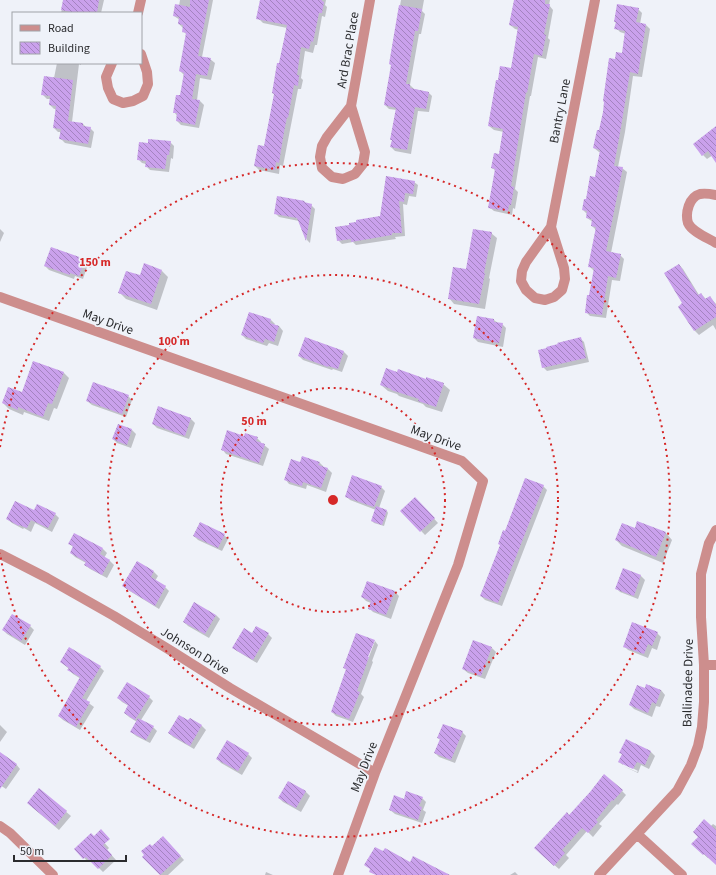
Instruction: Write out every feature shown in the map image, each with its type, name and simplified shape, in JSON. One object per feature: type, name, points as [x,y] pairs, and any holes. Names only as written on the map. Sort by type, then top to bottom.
[{"type":"street","points":[[138,12],[141,0]]},
{"type":"street","name":"Ard Brac Place","points":[[351,106],[327,137],[322,146],[320,157],[322,168],[332,177],[343,179],[355,174],[363,164],[365,152],[351,106],[370,0]]},
{"type":"street","name":"Bantry Lane","points":[[551,227],[564,268],[565,279],[562,290],[554,297],[545,300],[535,298],[526,290],[522,281],[522,271],[526,262],[551,227],[595,0]]},
{"type":"street","points":[[112,64],[106,76],[108,88],[113,99],[123,103],[133,102],[143,96],[148,84],[147,72],[142,57]]},
{"type":"street","points":[[716,195],[700,194],[691,200],[687,212],[688,224],[695,231],[716,243]]},
{"type":"street","name":"May Drive","points":[[0,297],[462,461],[484,481],[458,565],[375,773],[338,875]]},
{"type":"street","name":"Ballinadee Drive","points":[[599,875],[677,791],[691,765],[698,746],[702,727],[704,702],[701,574],[709,543],[716,530]]},
{"type":"street","name":"Johnson Drive","points":[[0,554],[40,574],[114,616],[230,688],[375,773]]},
{"type":"street","points":[[704,665],[716,665]]},
{"type":"street","points":[[0,826],[10,833],[53,875]]},
{"type":"street","points":[[637,834],[682,875]]},
{"type":"building","points":[[63,0],[99,0],[97,12],[71,12],[61,10]]},
{"type":"building","points":[[190,0],[209,0],[198,56],[211,58],[207,76],[196,74],[192,99],[200,100],[195,125],[176,121],[177,113],[173,113],[176,95],[180,95],[184,73],[179,71],[186,33],[182,32],[183,25],[178,24],[179,17],[173,16],[175,4],[190,7]]},
{"type":"building","points":[[260,0],[322,0],[324,2],[322,13],[319,13],[313,42],[311,41],[309,49],[301,47],[297,75],[299,75],[298,86],[294,85],[279,163],[276,162],[275,170],[254,166],[258,145],[264,146],[274,94],[272,93],[277,63],[279,63],[287,25],[256,19]]},
{"type":"building","points":[[514,0],[545,0],[545,4],[550,4],[544,34],[546,35],[542,56],[534,54],[527,93],[526,92],[511,186],[514,187],[511,205],[509,205],[508,211],[488,208],[495,169],[491,168],[494,153],[499,154],[503,129],[488,126],[500,66],[511,68],[518,27],[509,25]]},
{"type":"building","points":[[617,4],[639,8],[636,22],[646,24],[638,74],[630,72],[614,166],[623,167],[606,251],[621,254],[616,278],[608,276],[602,315],[585,313],[587,295],[589,295],[594,268],[588,267],[596,227],[591,226],[592,219],[586,218],[587,211],[582,210],[584,199],[586,199],[590,176],[595,177],[600,150],[593,148],[603,112],[603,101],[609,58],[615,59],[616,52],[622,53],[625,31],[614,29]]},
{"type":"building","points":[[399,5],[422,9],[418,31],[415,31],[406,84],[410,84],[410,88],[429,92],[426,109],[415,107],[407,150],[390,147],[396,108],[384,105]]},
{"type":"building","points":[[44,76],[73,80],[68,121],[83,123],[83,126],[91,127],[88,144],[59,139],[61,129],[53,128],[56,106],[49,105],[50,96],[41,95]]},
{"type":"building","points":[[716,126],[716,163],[708,151],[702,156],[693,144]]},
{"type":"building","points":[[148,139],[171,141],[165,169],[145,167],[146,161],[137,160],[139,142],[148,143]]},
{"type":"building","points":[[386,176],[415,181],[413,194],[405,193],[404,202],[399,201],[402,233],[392,233],[392,235],[351,242],[351,239],[337,241],[335,227],[349,225],[349,223],[356,222],[356,220],[380,216]]},
{"type":"building","points":[[277,196],[305,201],[304,202],[312,204],[306,241],[297,218],[274,214]]},
{"type":"building","points":[[473,229],[492,232],[479,304],[448,299],[453,267],[466,269]]},
{"type":"building","points":[[51,247],[85,259],[79,276],[70,273],[70,275],[44,266]]},
{"type":"building","points":[[144,263],[162,270],[151,304],[118,293],[126,271],[140,275]]},
{"type":"building","points":[[679,264],[698,295],[701,293],[705,299],[710,296],[716,305],[716,317],[694,331],[678,307],[682,303],[664,273]]},
{"type":"building","points":[[249,312],[271,319],[270,323],[279,326],[274,342],[265,339],[263,343],[241,335]]},
{"type":"building","points":[[477,316],[494,319],[494,322],[503,323],[499,343],[473,338]]},
{"type":"building","points":[[305,337],[344,351],[338,369],[298,356]]},
{"type":"building","points":[[581,337],[586,358],[542,368],[538,350],[558,344],[557,343]]},
{"type":"building","points":[[33,361],[64,372],[52,404],[48,403],[43,417],[18,407],[18,410],[2,403],[8,387],[22,392]]},
{"type":"building","points":[[386,368],[397,372],[398,369],[426,379],[426,377],[444,383],[436,407],[418,401],[419,399],[380,385]]},
{"type":"building","points":[[93,382],[129,395],[122,414],[86,401]]},
{"type":"building","points":[[158,406],[191,418],[185,436],[152,424]]},
{"type":"building","points":[[118,424],[132,429],[127,445],[112,439]]},
{"type":"building","points":[[227,430],[244,436],[245,433],[258,437],[256,441],[265,444],[259,463],[221,450]]},
{"type":"building","points":[[302,456],[320,462],[318,465],[328,468],[321,488],[303,482],[302,486],[284,480],[291,459],[300,462]]},
{"type":"building","points":[[352,475],[382,486],[374,507],[345,497]]},
{"type":"building","points":[[525,478],[544,485],[498,603],[480,596],[500,545],[498,544],[503,530],[505,531]]},
{"type":"building","points":[[415,497],[435,518],[420,532],[400,511]]},
{"type":"building","points":[[15,501],[34,510],[37,504],[56,513],[48,528],[31,520],[27,528],[19,526],[6,519]]},
{"type":"building","points":[[376,506],[387,510],[382,525],[371,521]]},
{"type":"building","points":[[637,521],[666,532],[656,557],[615,540],[622,523],[635,528]]},
{"type":"building","points":[[200,522],[225,534],[218,548],[193,536]]},
{"type":"building","points":[[74,533],[103,548],[100,554],[110,560],[102,575],[84,565],[86,562],[70,553],[73,546],[68,544]]},
{"type":"building","points":[[137,561],[154,571],[151,577],[166,586],[155,606],[122,586]]},
{"type":"building","points":[[623,568],[641,575],[634,596],[615,589]]},
{"type":"building","points":[[367,581],[395,591],[386,615],[368,609],[371,601],[361,597]]},
{"type":"building","points":[[194,602],[216,615],[205,634],[183,622]]},
{"type":"building","points":[[12,614],[31,625],[21,641],[2,630]]},
{"type":"building","points":[[632,622],[658,632],[652,646],[648,644],[644,654],[623,647]]},
{"type":"building","points":[[256,626],[269,633],[253,660],[232,648],[244,628],[252,633]]},
{"type":"building","points":[[356,633],[375,640],[357,691],[360,692],[349,719],[331,712],[346,669],[343,668]]},
{"type":"building","points":[[473,640],[492,647],[481,676],[462,669]]},
{"type":"building","points":[[69,647],[101,666],[82,698],[90,702],[76,727],[58,716],[80,677],[67,670],[69,668],[60,662]]},
{"type":"building","points":[[127,682],[150,696],[135,720],[124,713],[128,705],[117,698]]},
{"type":"building","points":[[646,684],[661,690],[656,704],[652,702],[648,713],[629,705],[637,685],[645,688]]},
{"type":"building","points":[[179,715],[188,720],[190,718],[202,725],[190,746],[168,733]]},
{"type":"building","points":[[138,718],[154,726],[146,740],[130,732]]},
{"type":"building","points":[[443,724],[463,731],[451,760],[434,753],[440,739],[437,738]]},
{"type":"building","points":[[626,739],[651,751],[645,765],[637,762],[633,769],[618,762],[622,754],[619,753]]},
{"type":"building","points":[[227,740],[249,753],[238,771],[216,759]]},
{"type":"building","points":[[0,752],[17,764],[0,789]]},
{"type":"building","points":[[604,774],[623,790],[613,801],[612,800],[596,820],[598,822],[588,833],[582,828],[562,850],[565,853],[554,866],[534,848],[567,812],[569,815]]},
{"type":"building","points":[[288,781],[306,791],[296,808],[278,798]]},
{"type":"building","points":[[39,788],[67,811],[55,826],[27,803]]},
{"type":"building","points":[[406,791],[423,797],[419,806],[422,807],[418,820],[389,810],[394,795],[404,799]]},
{"type":"building","points":[[704,819],[716,830],[716,865],[691,844],[698,837],[693,832]]},
{"type":"building","points":[[101,829],[110,839],[103,845],[112,855],[98,869],[86,857],[83,859],[74,849],[91,833],[94,836]]},
{"type":"building","points":[[163,836],[181,856],[160,875],[142,857],[144,855],[141,851],[150,844],[152,846]]},
{"type":"building","points":[[375,847],[383,851],[385,848],[410,862],[413,856],[450,875],[376,875],[369,872],[370,869],[364,865]]}]
